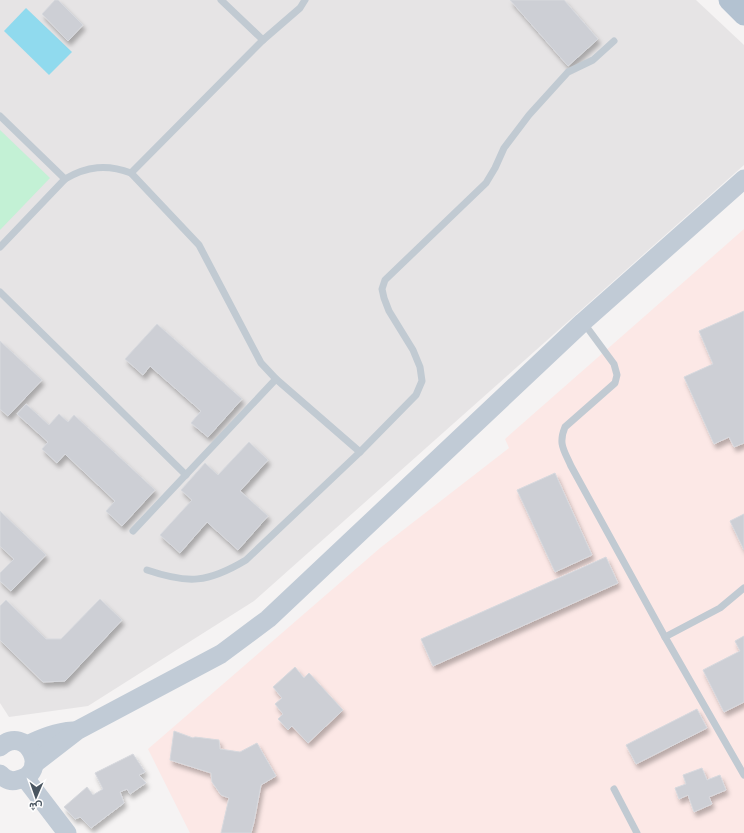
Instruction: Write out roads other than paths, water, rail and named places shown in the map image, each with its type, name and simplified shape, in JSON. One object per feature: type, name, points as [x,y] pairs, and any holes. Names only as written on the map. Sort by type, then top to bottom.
[{"type":"main road","points":[[729,0],[744,15]]},
{"type":"main road","points":[[13,775],[78,730],[221,654],[268,619],[583,322],[744,179]]},
{"type":"main road","points":[[27,745],[52,735],[78,730]]},
{"type":"main road","points":[[0,746],[7,742],[21,742],[27,745],[32,751],[34,757],[13,775]]},
{"type":"main road","points":[[13,775],[67,833]]},
{"type":"lane","points":[[221,0],[263,40]]},
{"type":"lane","points":[[131,174],[263,40],[300,8],[305,0]]},
{"type":"lane","points":[[147,570],[163,576],[180,579],[204,579],[231,569],[246,560],[360,452],[416,395],[422,381],[420,368],[413,350],[389,311],[382,289],[385,280],[486,183],[504,148],[529,115],[568,72],[592,60],[614,41]]},
{"type":"lane","points":[[0,116],[65,179]]},
{"type":"lane","points":[[0,247],[65,179],[75,173],[97,167],[114,168],[131,174],[199,246],[261,363],[276,379],[360,452]]},
{"type":"lane","points":[[0,292],[186,475]]},
{"type":"lane","points":[[583,322],[614,364],[617,375],[615,383],[565,427],[561,436],[562,446],[571,466],[665,637],[744,775]]},
{"type":"lane","points":[[133,531],[276,379]]},
{"type":"lane","points":[[665,637],[720,608],[744,588]]},
{"type":"lane","points":[[614,789],[637,833]]},
{"type":"water","points":[[26,8],[72,52],[49,75],[4,31]]}]
